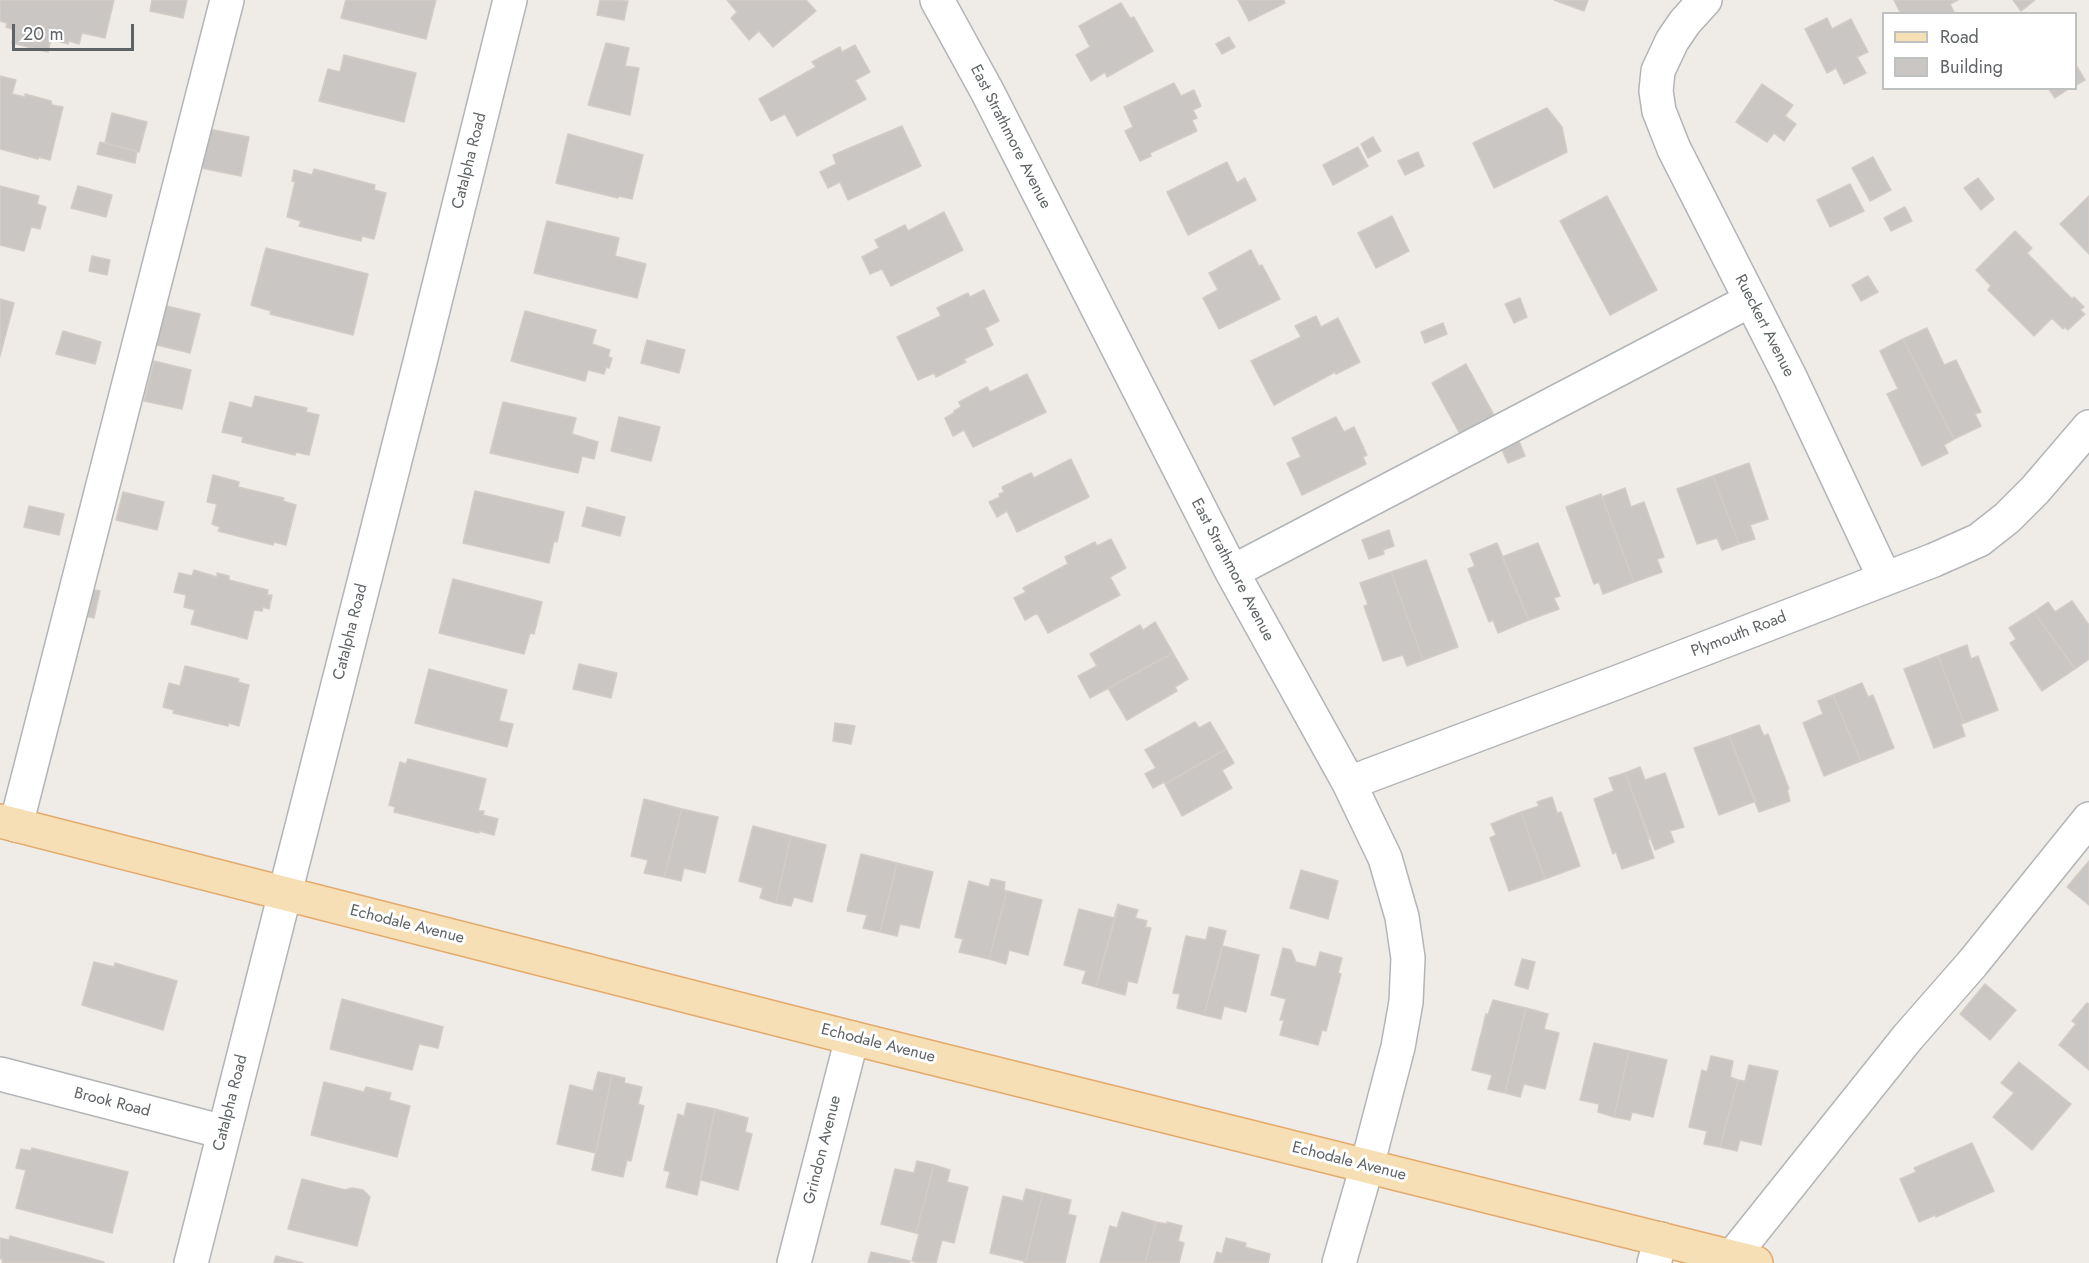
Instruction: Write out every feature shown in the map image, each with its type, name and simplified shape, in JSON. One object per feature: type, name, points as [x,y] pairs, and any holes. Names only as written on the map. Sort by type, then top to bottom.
[{"type":"main road","name":"Echodale Avenue","points":[[5,825],[1367,1166],[1657,1251],[1744,1260]]},
{"type":"street","points":[[5,825],[226,0]]},
{"type":"street","name":"Catalpha Road","points":[[190,1263],[286,894],[317,762],[510,0]]},
{"type":"street","name":"East Strathmore Avenue","points":[[936,0],[987,91],[1232,572],[1349,783],[1385,858],[1402,917],[1408,958],[1406,1002],[1398,1047],[1367,1166]]},
{"type":"street","name":"Rueckert Avenue","points":[[1705,0],[1672,41],[1658,71],[1656,91],[1665,128],[1751,300],[1885,579]]},
{"type":"street","points":[[1232,572],[1751,300]]},
{"type":"street","name":"Plymouth Road","points":[[1349,783],[1607,687],[1934,560],[1979,540],[2007,518],[2035,490],[2089,427]]},
{"type":"street","points":[[1744,1260],[1908,1037],[1972,964],[2089,819]]},
{"type":"street","name":"Grindon Avenue","points":[[794,1263],[852,1038]]},
{"type":"street","name":"Brook Road","points":[[0,1074],[224,1132]]},
{"type":"street","points":[[1339,1263],[1367,1166]]},
{"type":"building","points":[[0,0],[114,0],[105,38],[82,33],[79,44],[69,41],[68,44],[51,39],[48,52],[12,43],[15,30],[6,27],[7,23],[0,21]]},
{"type":"building","points":[[152,0],[187,0],[183,18],[150,11]]},
{"type":"building","points":[[346,0],[436,0],[426,39],[341,18]]},
{"type":"building","points":[[600,0],[628,1],[624,20],[597,15]]},
{"type":"building","points":[[727,0],[806,0],[816,11],[773,47],[759,31],[749,40],[731,18],[737,12]]},
{"type":"building","points":[[1238,0],[1284,0],[1285,3],[1249,21]]},
{"type":"building","points":[[1554,0],[1588,0],[1584,11]]},
{"type":"building","points":[[1894,0],[1958,0],[1950,4],[1954,12],[1900,12]]},
{"type":"building","points":[[2013,0],[2035,0],[2021,11]]},
{"type":"building","points":[[1121,3],[1130,18],[1134,17],[1153,51],[1107,77],[1105,72],[1091,81],[1076,55],[1090,47],[1079,26]]},
{"type":"building","points":[[1827,18],[1832,29],[1851,19],[1868,52],[1857,57],[1866,73],[1844,84],[1836,68],[1827,73],[1805,29]]},
{"type":"building","points":[[1229,37],[1235,47],[1222,54],[1216,44]]},
{"type":"building","points":[[606,43],[629,48],[625,66],[639,68],[630,115],[588,105]]},
{"type":"building","points":[[855,45],[870,72],[855,80],[866,99],[797,136],[785,114],[771,121],[759,99],[816,67],[812,62],[840,47],[842,52]]},
{"type":"building","points":[[344,55],[416,73],[404,122],[319,101],[328,69],[340,72]]},
{"type":"building","points":[[2077,67],[2085,80],[2077,84]]},
{"type":"building","points":[[0,76],[16,80],[12,94],[25,97],[25,94],[63,107],[50,160],[0,149]]},
{"type":"building","points":[[1174,83],[1181,96],[1194,90],[1201,106],[1193,110],[1197,118],[1192,120],[1197,131],[1150,153],[1151,156],[1140,161],[1125,131],[1133,127],[1124,107]]},
{"type":"building","points":[[1762,84],[1793,105],[1785,116],[1796,124],[1784,141],[1774,133],[1767,142],[1736,122]]},
{"type":"building","points":[[2049,90],[2067,90],[2055,98]]},
{"type":"building","points":[[1547,108],[1562,127],[1567,152],[1494,188],[1473,143]]},
{"type":"building","points":[[112,113],[147,122],[139,152],[105,143]]},
{"type":"building","points":[[902,126],[921,166],[848,200],[840,182],[828,188],[820,172],[836,164],[833,155]]},
{"type":"building","points":[[209,129],[249,137],[241,176],[201,168]]},
{"type":"building","points":[[568,134],[643,155],[632,199],[619,196],[618,198],[556,183]]},
{"type":"building","points":[[1373,137],[1381,151],[1368,158],[1361,144]]},
{"type":"building","points":[[100,142],[137,151],[135,163],[97,154]]},
{"type":"building","points":[[1358,147],[1368,166],[1333,185],[1323,165]]},
{"type":"building","points":[[1418,152],[1424,166],[1405,175],[1398,161]]},
{"type":"building","points":[[1873,157],[1891,190],[1870,201],[1852,168]]},
{"type":"building","points":[[1227,162],[1237,183],[1245,178],[1256,200],[1188,235],[1167,192]]},
{"type":"building","points":[[314,169],[375,185],[374,190],[386,193],[374,239],[362,236],[361,241],[299,226],[301,221],[287,217],[295,182],[292,181],[294,170],[312,175]]},
{"type":"building","points":[[1978,178],[1994,199],[1981,210],[1964,188]]},
{"type":"building","points":[[1850,184],[1864,211],[1830,227],[1817,200]]},
{"type":"building","points":[[0,186],[39,196],[37,204],[46,207],[40,229],[31,227],[24,251],[0,245]]},
{"type":"building","points":[[78,186],[112,195],[106,217],[71,208]]},
{"type":"building","points":[[1607,196],[1657,290],[1610,315],[1560,221]]},
{"type":"building","points":[[2089,196],[2089,254],[2060,224]]},
{"type":"building","points":[[1905,207],[1912,221],[1891,231],[1884,218]]},
{"type":"building","points":[[944,212],[963,250],[891,286],[882,269],[870,274],[862,257],[879,248],[875,240],[905,225],[908,231]]},
{"type":"building","points":[[1392,216],[1409,251],[1376,268],[1358,233]]},
{"type":"building","points":[[547,221],[619,238],[615,256],[646,264],[637,298],[534,273]]},
{"type":"building","points":[[2015,231],[2032,248],[2027,253],[2072,299],[2074,297],[2084,307],[2080,310],[2085,314],[2068,330],[2065,327],[2063,329],[2052,318],[2034,336],[1988,290],[1991,286],[1976,270]]},
{"type":"building","points":[[266,248],[368,274],[353,335],[270,314],[271,311],[251,305]]},
{"type":"building","points":[[1251,250],[1259,266],[1262,265],[1280,299],[1219,329],[1203,298],[1218,290],[1209,273]]},
{"type":"building","points":[[92,256],[110,260],[107,275],[89,271]]},
{"type":"building","points":[[1868,276],[1878,292],[1861,301],[1852,285]]},
{"type":"building","points":[[984,290],[999,321],[985,328],[993,345],[964,359],[966,362],[936,377],[934,373],[918,380],[897,337],[941,316],[937,308],[968,293],[970,297]]},
{"type":"building","points":[[1520,298],[1527,317],[1514,323],[1505,304]]},
{"type":"building","points":[[0,299],[14,303],[0,356]]},
{"type":"building","points":[[158,304],[200,314],[190,353],[149,343]]},
{"type":"building","points":[[525,311],[596,330],[592,344],[610,350],[608,357],[612,358],[609,368],[606,367],[604,374],[588,370],[585,381],[511,361]]},
{"type":"building","points":[[1316,316],[1321,327],[1338,318],[1360,362],[1336,374],[1335,372],[1274,405],[1251,361],[1301,337],[1295,326]]},
{"type":"building","points":[[1443,323],[1447,334],[1425,343],[1421,332]]},
{"type":"building","points":[[1927,328],[1944,365],[1956,360],[1981,412],[1975,414],[1981,426],[1954,439],[1903,339]]},
{"type":"building","points":[[63,331],[101,342],[95,364],[56,354]]},
{"type":"building","points":[[1903,339],[1954,439],[1944,445],[1948,453],[1922,466],[1887,394],[1898,389],[1880,351]]},
{"type":"building","points":[[647,340],[685,350],[679,373],[641,363]]},
{"type":"building","points":[[154,361],[191,370],[182,409],[144,401]]},
{"type":"building","points":[[1466,364],[1494,415],[1460,434],[1432,383]]},
{"type":"building","points":[[1027,374],[1046,412],[973,447],[964,430],[953,436],[945,418],[961,407],[959,402],[987,387],[990,392]]},
{"type":"building","points":[[255,396],[307,408],[306,412],[319,415],[309,455],[296,452],[295,455],[242,442],[243,437],[222,432],[230,402],[252,408]]},
{"type":"building","points":[[503,402],[576,418],[572,434],[598,442],[594,459],[582,456],[578,473],[490,453]]},
{"type":"building","points":[[619,417],[660,427],[651,461],[611,451]]},
{"type":"building","points":[[1336,417],[1344,432],[1354,427],[1367,455],[1363,457],[1366,464],[1302,495],[1287,463],[1301,457],[1292,438]]},
{"type":"building","points":[[1519,441],[1525,456],[1508,463],[1501,448]]},
{"type":"building","points":[[1071,459],[1089,497],[1017,532],[1007,511],[997,517],[989,502],[1000,497],[999,494],[1004,492],[1002,487],[1031,473],[1034,478]]},
{"type":"building","points":[[1749,463],[1768,519],[1750,525],[1755,539],[1739,544],[1713,476]]},
{"type":"building","points":[[213,475],[239,482],[238,487],[284,498],[283,501],[296,505],[286,545],[274,542],[273,545],[218,531],[220,527],[212,524],[217,504],[207,502]]},
{"type":"building","points":[[1713,476],[1739,544],[1722,550],[1717,538],[1697,544],[1677,489]]},
{"type":"building","points":[[1625,488],[1631,507],[1644,502],[1664,557],[1657,559],[1662,572],[1634,582],[1602,497]]},
{"type":"building","points":[[475,491],[564,512],[549,563],[463,543]]},
{"type":"building","points":[[123,492],[164,502],[157,530],[116,520]]},
{"type":"building","points":[[1601,494],[1634,582],[1603,594],[1599,582],[1594,584],[1566,507]]},
{"type":"building","points":[[29,506],[64,514],[59,535],[24,527]]},
{"type":"building","points":[[587,507],[625,517],[620,536],[582,526]]},
{"type":"building","points":[[1389,530],[1394,546],[1383,550],[1384,554],[1369,559],[1362,540]]},
{"type":"building","points":[[1111,539],[1126,568],[1110,577],[1120,595],[1048,633],[1037,613],[1025,620],[1014,598],[1026,592],[1023,588],[1068,564],[1065,557],[1095,542],[1097,546]]},
{"type":"building","points":[[1497,543],[1529,620],[1498,633],[1493,620],[1489,622],[1468,569],[1475,566],[1470,554]]},
{"type":"building","points":[[1538,543],[1560,596],[1554,598],[1559,609],[1529,620],[1502,557]]},
{"type":"building","points":[[1426,560],[1458,647],[1423,660],[1391,572]]},
{"type":"building","points":[[194,570],[217,577],[217,573],[229,576],[229,580],[268,590],[267,595],[272,595],[269,609],[263,607],[262,611],[254,610],[247,639],[191,624],[195,610],[184,607],[186,595],[174,592],[179,573],[192,576]]},
{"type":"building","points":[[1391,572],[1423,660],[1407,666],[1403,655],[1383,661],[1364,606],[1368,605],[1360,583]]},
{"type":"building","points":[[453,579],[542,602],[534,634],[530,633],[524,654],[439,633]]},
{"type":"building","points":[[78,586],[100,591],[94,618],[72,613]]},
{"type":"building","points":[[2072,601],[2089,625],[2089,659],[2075,669],[2034,612],[2048,602],[2055,612]]},
{"type":"building","points":[[2034,612],[2075,669],[2042,691],[2010,643],[2016,639],[2009,628]]},
{"type":"building","points":[[1155,622],[1173,653],[1090,698],[1078,676],[1097,666],[1090,654],[1140,625],[1143,630]]},
{"type":"building","points":[[1967,645],[1971,659],[1978,656],[1998,710],[1964,723],[1938,656]]},
{"type":"building","points":[[1173,653],[1188,679],[1175,687],[1177,691],[1127,720],[1108,688]]},
{"type":"building","points":[[1938,656],[1964,723],[1961,724],[1965,736],[1934,748],[1904,669]]},
{"type":"building","points":[[579,664],[617,673],[611,698],[573,689]]},
{"type":"building","points":[[185,666],[239,679],[238,682],[249,685],[239,726],[229,723],[228,726],[173,713],[174,710],[163,707],[169,683],[180,686]]},
{"type":"building","points":[[429,669],[507,690],[499,721],[513,724],[507,747],[415,723]]},
{"type":"building","points":[[1862,683],[1868,697],[1873,695],[1894,748],[1861,761],[1833,695]]},
{"type":"building","points":[[1833,695],[1861,761],[1824,776],[1803,723],[1823,714],[1818,701]]},
{"type":"building","points":[[1195,722],[1199,728],[1210,722],[1226,749],[1165,784],[1164,782],[1153,788],[1145,774],[1156,768],[1145,750]]},
{"type":"building","points":[[835,723],[855,726],[851,744],[833,741]]},
{"type":"building","points":[[1759,725],[1764,736],[1768,734],[1789,789],[1787,789],[1790,801],[1759,812],[1729,736]]},
{"type":"building","points":[[1729,736],[1756,801],[1719,815],[1694,748]]},
{"type":"building","points":[[1226,749],[1234,763],[1222,770],[1232,788],[1182,816],[1165,784]]},
{"type":"building","points":[[408,759],[486,779],[478,811],[484,811],[483,815],[498,819],[494,835],[394,812],[395,807],[389,805],[400,762],[406,764]]},
{"type":"building","points":[[1640,767],[1645,780],[1665,773],[1684,827],[1670,831],[1674,842],[1655,850],[1625,773]]},
{"type":"building","points":[[1625,773],[1654,858],[1622,869],[1616,852],[1613,854],[1594,799],[1614,791],[1609,778]]},
{"type":"building","points":[[1552,797],[1557,813],[1561,812],[1580,866],[1545,879],[1521,812],[1539,806],[1537,802]]},
{"type":"building","points":[[644,799],[682,809],[664,877],[644,873],[648,860],[631,856]]},
{"type":"building","points":[[682,809],[718,817],[705,873],[684,868],[681,881],[664,877]]},
{"type":"building","points":[[1521,812],[1545,879],[1509,891],[1490,838],[1496,835],[1491,824]]},
{"type":"building","points":[[753,826],[791,836],[776,903],[760,898],[763,888],[739,881]]},
{"type":"building","points":[[791,836],[826,845],[812,902],[794,897],[791,906],[776,903]]},
{"type":"building","points":[[861,854],[897,863],[880,932],[863,928],[867,915],[847,911]]},
{"type":"building","points":[[2089,861],[2089,905],[2067,887]]},
{"type":"building","points":[[897,863],[933,872],[919,928],[900,924],[897,936],[880,932]]},
{"type":"building","points":[[1301,870],[1338,881],[1328,919],[1290,908]]},
{"type":"building","points":[[991,879],[1005,882],[1004,890],[1007,891],[989,959],[959,952],[963,939],[955,937],[969,881],[989,887]]},
{"type":"building","points":[[1007,891],[1042,900],[1028,955],[1009,950],[1006,964],[989,959]]},
{"type":"building","points":[[1118,904],[1096,987],[1082,983],[1086,971],[1064,965],[1079,909],[1114,918]]},
{"type":"building","points":[[1119,905],[1138,910],[1135,918],[1147,921],[1145,927],[1151,928],[1137,983],[1128,981],[1125,995],[1096,987]]},
{"type":"building","points":[[1209,927],[1226,931],[1204,1015],[1177,1008],[1180,994],[1173,993],[1186,936],[1206,940]]},
{"type":"building","points":[[1223,946],[1259,955],[1246,1012],[1224,1006],[1221,1019],[1204,1015]]},
{"type":"building","points":[[1283,948],[1291,950],[1296,962],[1316,967],[1320,952],[1342,958],[1338,973],[1341,974],[1326,1031],[1322,1030],[1318,1045],[1280,1035],[1284,1020],[1280,1020],[1286,999],[1271,995]]},
{"type":"building","points":[[1522,959],[1535,962],[1528,989],[1515,985]]},
{"type":"building","points":[[94,962],[114,967],[115,963],[177,981],[163,1030],[82,1005]]},
{"type":"building","points":[[1985,984],[2016,1010],[1990,1040],[1960,1014]]},
{"type":"building","points":[[342,999],[443,1027],[438,1048],[419,1044],[412,1070],[330,1049]]},
{"type":"building","points":[[1493,1000],[1526,1008],[1505,1093],[1488,1089],[1492,1075],[1472,1070],[1486,1014],[1488,1015]]},
{"type":"building","points":[[2087,1003],[2089,1004],[2089,1070],[2059,1045],[2076,1024],[2072,1021]]},
{"type":"building","points":[[1526,1008],[1548,1014],[1544,1029],[1559,1033],[1545,1089],[1524,1084],[1520,1097],[1505,1093]]},
{"type":"building","points":[[1594,1043],[1629,1051],[1614,1117],[1598,1112],[1599,1104],[1580,1100]]},
{"type":"building","points":[[1629,1051],[1667,1060],[1653,1117],[1632,1112],[1630,1120],[1614,1117]]},
{"type":"building","points":[[1711,1056],[1733,1061],[1730,1077],[1738,1080],[1720,1147],[1704,1144],[1707,1131],[1689,1127],[1702,1070],[1707,1072]]},
{"type":"building","points":[[2019,1062],[2071,1104],[2032,1150],[1993,1117],[2014,1093],[2001,1083]]},
{"type":"building","points":[[1749,1065],[1778,1071],[1761,1145],[1740,1140],[1737,1151],[1720,1147],[1738,1080],[1745,1081]]},
{"type":"building","points":[[598,1072],[612,1075],[596,1153],[557,1144],[570,1085],[593,1091]]},
{"type":"building","points":[[612,1075],[625,1078],[624,1083],[642,1087],[638,1104],[644,1106],[631,1161],[627,1160],[623,1177],[592,1170]]},
{"type":"building","points":[[324,1082],[364,1092],[366,1087],[391,1093],[389,1100],[410,1106],[397,1157],[311,1135]]},
{"type":"building","points":[[687,1103],[715,1109],[697,1195],[666,1187],[670,1172],[664,1170],[678,1114],[684,1116]]},
{"type":"building","points":[[715,1109],[748,1118],[745,1132],[752,1134],[738,1190],[701,1180]]},
{"type":"building","points":[[1972,1143],[1994,1191],[1936,1217],[1935,1215],[1919,1222],[1900,1179],[1916,1172],[1914,1168]]},
{"type":"building","points":[[32,1148],[128,1172],[112,1233],[16,1208],[26,1170],[16,1168],[21,1149],[31,1151]]},
{"type":"building","points":[[917,1161],[934,1165],[916,1233],[881,1224],[895,1169],[914,1173]]},
{"type":"building","points":[[934,1165],[950,1170],[947,1182],[968,1187],[954,1243],[942,1240],[936,1263],[919,1263],[912,1261],[919,1234],[916,1233]]},
{"type":"building","points":[[302,1179],[345,1190],[352,1188],[363,1190],[370,1197],[357,1246],[288,1229]]},
{"type":"building","points":[[1026,1189],[1043,1193],[1024,1263],[1024,1261],[990,1253],[1003,1196],[1023,1201]]},
{"type":"building","points":[[1043,1193],[1071,1200],[1068,1214],[1076,1216],[1065,1263],[1025,1263]]},
{"type":"building","points":[[1122,1212],[1156,1222],[1145,1263],[1100,1263],[1110,1226],[1117,1228]]},
{"type":"building","points":[[1156,1222],[1182,1226],[1178,1241],[1184,1243],[1179,1263],[1145,1263]]},
{"type":"building","points":[[10,1236],[104,1263],[2,1263],[0,1238],[9,1240]]},
{"type":"building","points":[[1226,1238],[1246,1243],[1245,1247],[1270,1254],[1268,1263],[1214,1263],[1217,1252],[1222,1254]]},
{"type":"building","points":[[871,1252],[910,1261],[909,1263],[868,1263]]},
{"type":"building","points":[[276,1256],[303,1263],[274,1263]]}]
